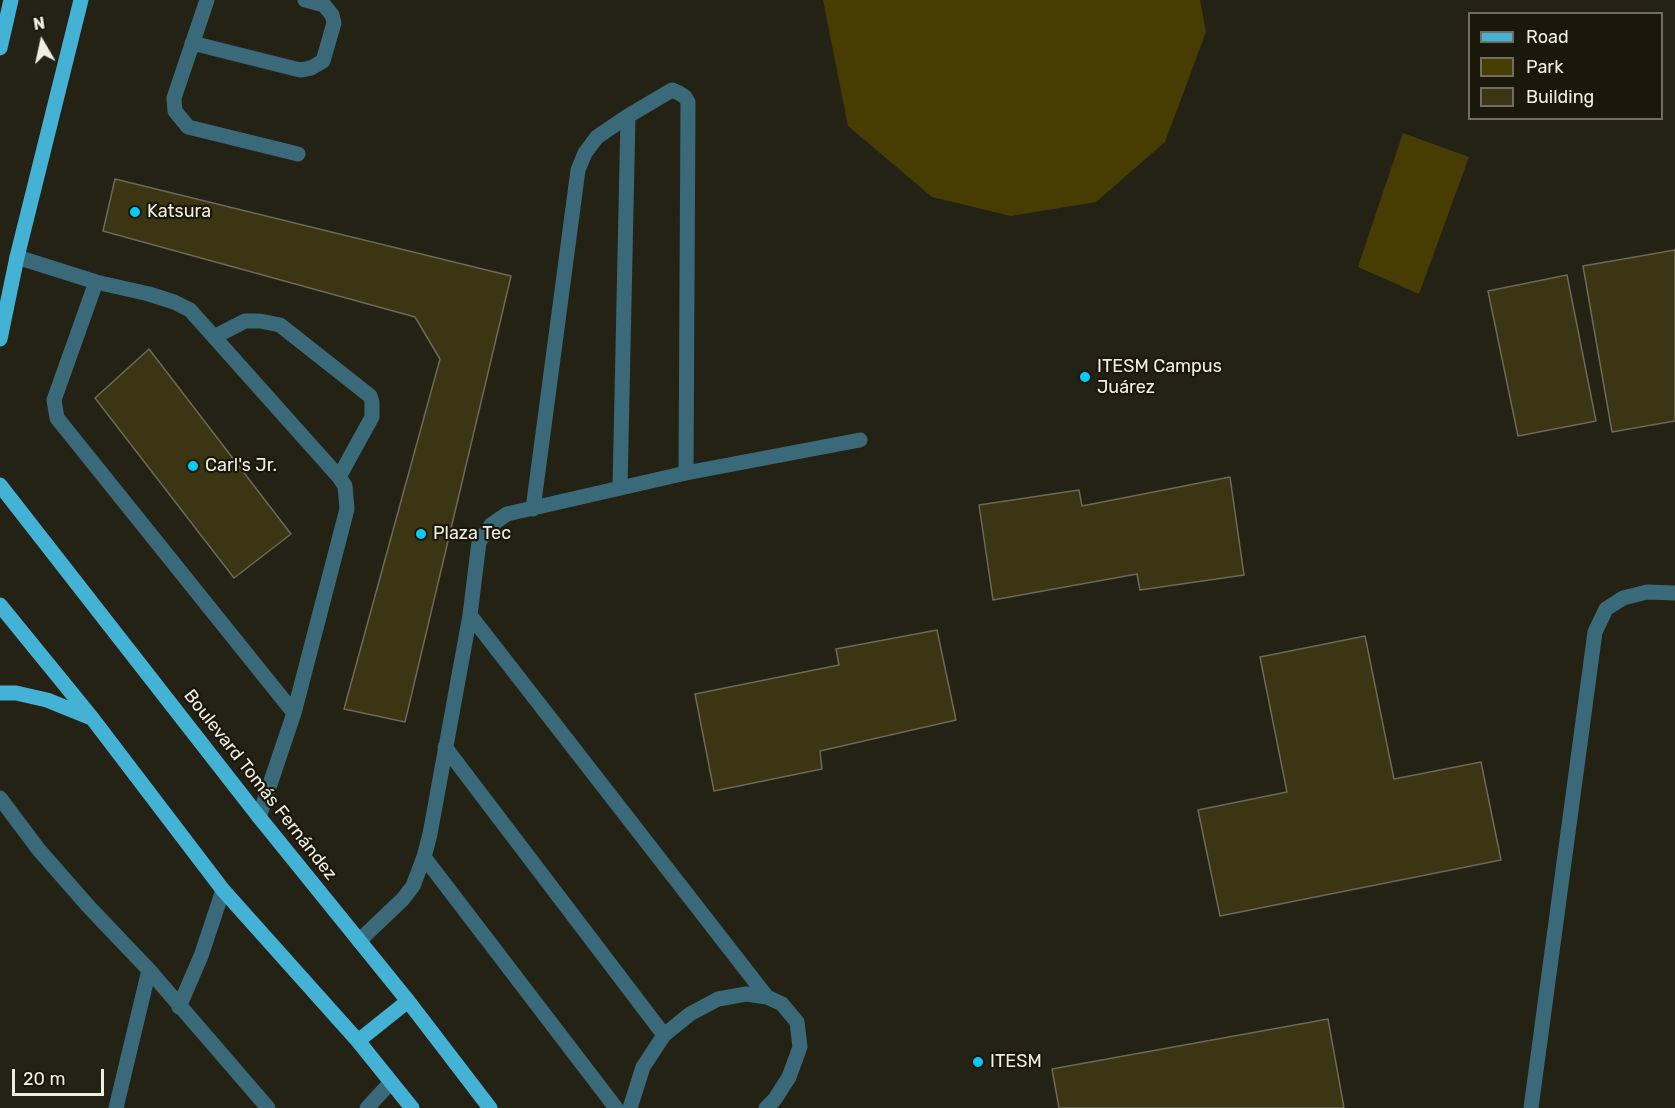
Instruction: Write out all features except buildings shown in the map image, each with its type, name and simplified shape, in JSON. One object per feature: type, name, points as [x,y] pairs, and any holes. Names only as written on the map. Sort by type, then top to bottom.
[{"type":"main road","points":[[0,48],[11,0]]},
{"type":"main road","points":[[0,339],[17,257],[81,0]]},
{"type":"main road","name":"Boulevard Tomás Fernández","points":[[0,485],[490,1108]]},
{"type":"main road","points":[[0,604],[92,718],[223,890],[358,1041],[412,1108]]},
{"type":"main road","points":[[0,693],[16,693],[47,700],[92,718]]},
{"type":"main road","points":[[358,1041],[408,1001]]},
{"type":"lane","points":[[207,0],[174,98],[175,111],[188,127],[298,154]]},
{"type":"lane","points":[[192,43],[300,70],[311,68],[323,61],[334,23],[332,15],[324,5],[305,0]]},
{"type":"lane","points":[[533,509],[578,170],[585,153],[597,137],[672,90],[685,97],[688,102],[686,472]]},
{"type":"lane","points":[[620,488],[628,116]]},
{"type":"lane","points":[[17,257],[96,282],[149,294],[190,310],[345,486],[347,509],[294,713],[259,817]]},
{"type":"lane","points":[[96,282],[54,400],[57,418],[294,713]]},
{"type":"lane","points":[[214,337],[245,321],[280,325],[370,396],[372,417],[339,477]]},
{"type":"lane","points":[[359,941],[403,899],[413,886],[424,857],[470,615],[479,542],[490,525],[507,514],[686,472],[860,440]]},
{"type":"lane","points":[[1531,1108],[1595,632],[1606,609],[1623,598],[1647,592],[1675,593]]},
{"type":"lane","points":[[470,615],[766,997]]},
{"type":"lane","points":[[445,747],[664,1035]]},
{"type":"lane","points":[[0,798],[39,850],[149,970],[268,1108]]},
{"type":"lane","points":[[424,857],[616,1108]]},
{"type":"lane","points":[[179,1007],[201,956],[223,890]]},
{"type":"lane","points":[[116,1108],[149,970]]},
{"type":"lane","points":[[630,1108],[644,1067],[664,1035],[690,1014],[718,999],[746,994],[766,997],[782,1004],[797,1022],[800,1047],[789,1077],[775,1099],[766,1108]]},
{"type":"lane","points":[[368,1108],[391,1082]]},
{"type":"green space","points":[[823,0],[1200,0],[1206,32],[1165,142],[1096,202],[1011,216],[932,197],[848,126]]},
{"type":"green space","points":[[1403,133],[1469,157],[1419,294],[1358,267]]},
{"type":"place","name":"Katsura","points":[[135,212]]},
{"type":"place","name":"ITESM Campus Juárez","points":[[1085,377]]},
{"type":"place","name":"Carl's Jr.","points":[[193,466]]},
{"type":"place","name":"Plaza Tec","points":[[421,534]]},
{"type":"place","name":"ITESM","points":[[978,1062]]}]
